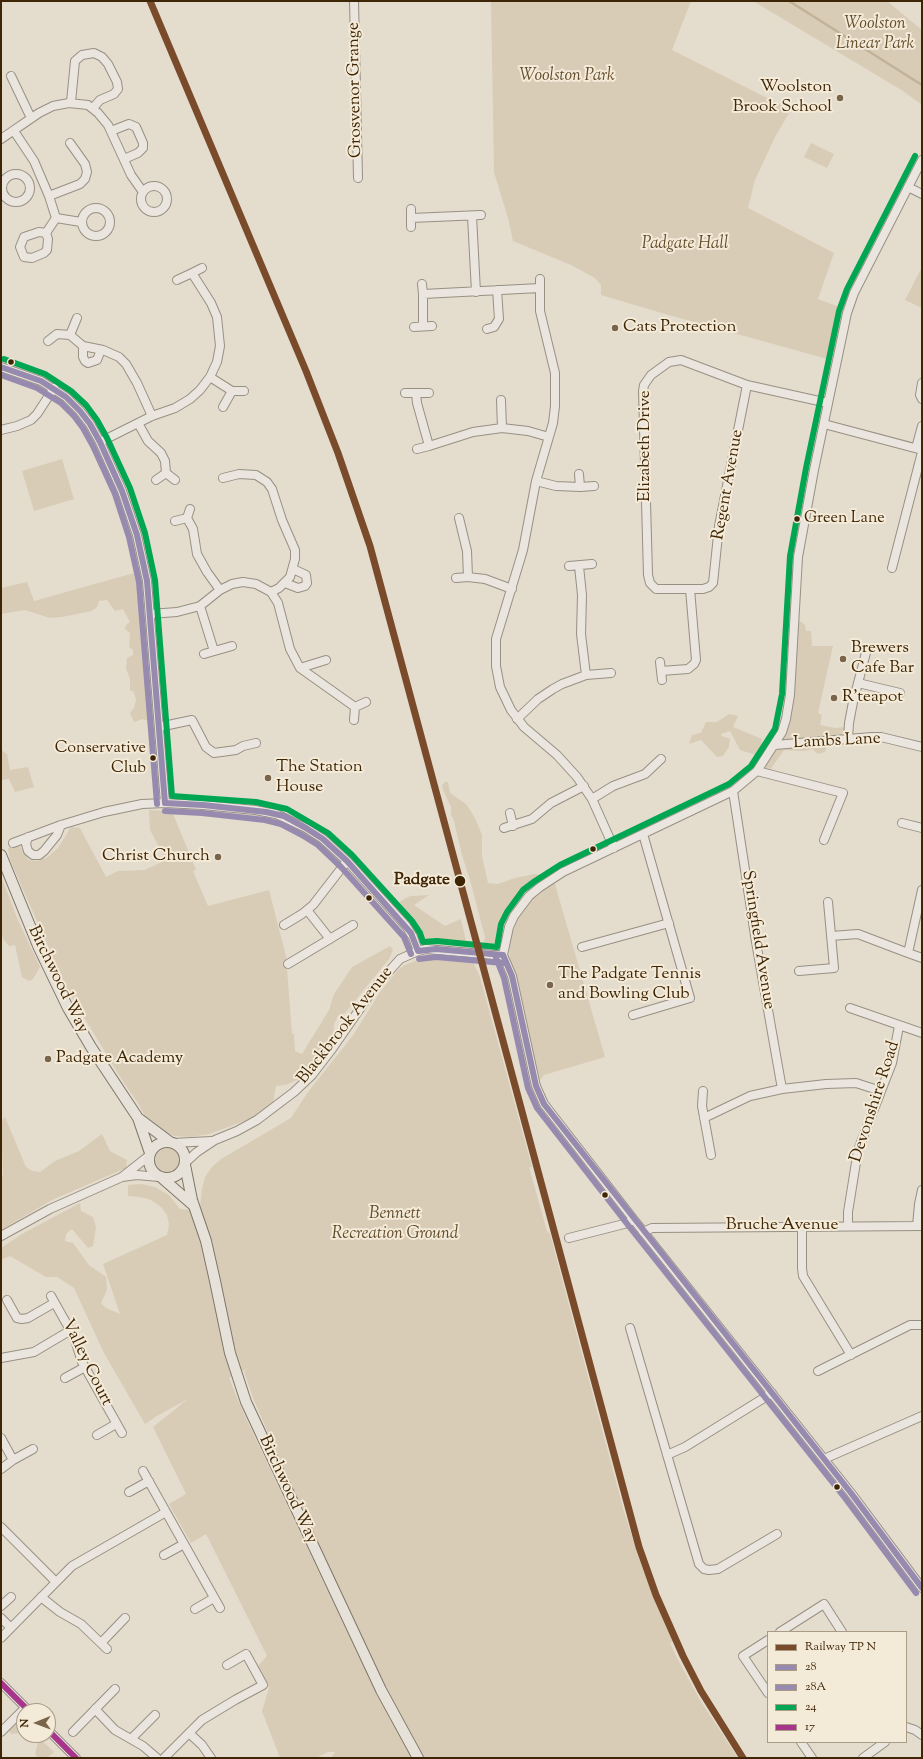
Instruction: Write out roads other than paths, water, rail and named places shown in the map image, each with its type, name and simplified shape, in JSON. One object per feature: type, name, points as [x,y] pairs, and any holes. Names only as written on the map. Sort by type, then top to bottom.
[{"type":"main road","name":"Birchwood Way","points":[[2,857],[39,948],[68,1008],[90,1047],[138,1118],[150,1154]]},
{"type":"main road","name":"Birchwood Way","points":[[138,1118],[171,1142]]},
{"type":"main road","points":[[171,1142],[183,1150],[185,1164],[183,1170],[174,1178],[161,1178],[151,1170],[149,1165],[150,1154],[158,1144],[171,1142]]},
{"type":"main road","name":"Birchwood Way","points":[[185,1164],[194,1207],[206,1241],[216,1281],[230,1353],[246,1402],[377,1683],[418,1758]]},
{"type":"main road","name":"Birchwood Way","points":[[161,1178],[194,1207]]},
{"type":"street","name":"Grosvenor Grange","points":[[354,1],[358,178]]},
{"type":"street","points":[[71,102],[75,61],[82,55],[94,53],[102,57],[108,64],[117,82],[118,89],[114,94],[100,100],[93,108]]},
{"type":"street","points":[[11,76],[31,118]]},
{"type":"street","points":[[1,139],[31,118],[54,106],[71,102],[83,103],[93,108],[112,131],[135,182],[143,192]]},
{"type":"street","points":[[112,131],[129,124],[136,127],[143,143],[143,148],[138,153],[124,159]]},
{"type":"street","points":[[14,131],[34,161],[46,187],[56,218]]},
{"type":"street","points":[[49,196],[80,184],[85,179],[85,164],[70,143]]},
{"type":"street","points":[[922,160],[854,293],[847,312],[798,557],[789,707],[782,732],[757,771],[733,791],[563,872],[529,896],[514,916],[509,927],[503,955],[512,976],[532,1070],[544,1104],[643,1232],[824,1459],[922,1588]]},
{"type":"street","points":[[29,186],[46,187]]},
{"type":"street","points":[[908,187],[922,194]]},
{"type":"street","points":[[411,227],[411,214],[481,215]]},
{"type":"street","points":[[472,216],[476,292]]},
{"type":"street","points":[[56,218],[81,222]]},
{"type":"street","points":[[46,233],[56,218]]},
{"type":"street","points":[[178,280],[202,268]]},
{"type":"street","points":[[100,442],[152,416],[175,408],[190,399],[200,390],[210,377],[217,362],[220,346],[217,317],[211,303],[192,273]]},
{"type":"street","points":[[540,279],[542,322],[551,351],[555,373],[555,406],[549,437],[536,481],[524,550],[498,628],[495,658],[500,687],[510,710],[531,733],[557,755],[584,786],[614,848]]},
{"type":"street","points":[[422,284],[423,326]]},
{"type":"street","points":[[423,294],[540,288]]},
{"type":"street","points":[[487,329],[494,327],[499,319],[497,290]]},
{"type":"street","points":[[70,335],[77,318]]},
{"type":"street","points":[[414,327],[432,326]]},
{"type":"street","points":[[48,341],[58,334],[70,335],[84,346],[101,350],[119,357],[126,364],[146,400],[152,416]]},
{"type":"street","points":[[84,346],[83,357],[84,361],[88,362],[97,360],[101,350]]},
{"type":"street","name":"Elizabeth Drive","points":[[690,589],[660,590],[652,586],[648,575],[642,392],[650,375],[669,362],[681,360],[747,385],[828,403]]},
{"type":"street","points":[[1,367],[28,376],[54,388],[66,397],[80,411],[90,424],[100,442],[122,491],[135,528],[147,581],[165,803]]},
{"type":"street","points":[[210,377],[232,391],[244,391]]},
{"type":"street","points":[[922,383],[920,395],[922,400]]},
{"type":"street","name":"Regent Avenue","points":[[690,589],[707,588],[712,585],[714,579],[719,526],[747,385]]},
{"type":"street","points":[[1,430],[17,426],[31,420],[37,414],[54,388]]},
{"type":"street","points":[[222,407],[232,391]]},
{"type":"street","points":[[405,393],[429,393]]},
{"type":"street","points":[[416,393],[417,403],[430,446]]},
{"type":"street","points":[[501,400],[502,428]]},
{"type":"street","points":[[138,423],[148,441],[161,453],[165,461],[166,473],[175,480]]},
{"type":"street","points":[[824,424],[920,450]]},
{"type":"street","points":[[892,568],[920,450],[922,426]]},
{"type":"street","points":[[417,449],[473,432],[502,428],[549,437]]},
{"type":"street","points":[[156,480],[166,473]]},
{"type":"street","points":[[223,478],[239,474],[256,475],[267,482],[272,489],[282,520],[295,550],[296,559],[286,583],[272,592]]},
{"type":"street","points":[[580,474],[580,487]]},
{"type":"street","points":[[536,481],[556,486],[594,486]]},
{"type":"street","points":[[190,509],[187,518],[193,529],[197,554],[207,572],[220,590]]},
{"type":"street","points":[[175,520],[187,518]]},
{"type":"street","points":[[459,518],[467,551],[468,577]]},
{"type":"street","points":[[569,566],[592,564]]},
{"type":"street","points":[[579,566],[582,595],[581,634],[586,675]]},
{"type":"street","points":[[286,583],[298,588],[304,586],[306,583],[306,576],[293,569]]},
{"type":"street","points":[[456,578],[468,577],[485,579],[512,589]]},
{"type":"street","points":[[150,614],[177,612],[200,606],[220,590],[232,584],[242,582],[256,584],[272,592],[278,603],[290,649],[300,668],[355,707]]},
{"type":"street","points":[[661,671],[688,669],[696,660],[690,589]]},
{"type":"street","points":[[200,606],[214,651]]},
{"type":"street","points":[[204,654],[232,646]]},
{"type":"street","points":[[848,739],[848,723],[868,649]]},
{"type":"street","points":[[300,668],[326,660]]},
{"type":"street","points":[[660,662],[662,680]]},
{"type":"street","points":[[517,718],[538,700],[562,684],[586,675],[611,673]]},
{"type":"street","points":[[858,683],[900,693]]},
{"type":"street","points":[[355,707],[366,702]]},
{"type":"street","points":[[354,720],[355,707]]},
{"type":"street","points":[[159,727],[192,720],[206,747],[214,753],[236,750],[256,743]]},
{"type":"street","name":"Lambs Lane","points":[[775,744],[881,737],[922,747]]},
{"type":"street","points":[[592,800],[613,786],[645,774],[650,764],[661,759]]},
{"type":"street","points":[[757,771],[843,793],[824,840]]},
{"type":"street","points":[[504,828],[532,819],[551,803],[584,786]]},
{"type":"street","name":"Springfield Avenue","points":[[733,791],[756,942],[782,1089]]},
{"type":"street","points":[[13,843],[61,825],[120,808],[142,804],[165,803],[248,809],[276,814],[306,828],[322,839],[347,861],[406,926],[413,937],[418,951],[436,949],[474,954],[503,955]]},
{"type":"street","points":[[510,813],[513,826]]},
{"type":"street","points":[[902,823],[922,828]]},
{"type":"street","points":[[28,837],[26,844],[28,851],[33,855],[39,854],[44,851],[57,835],[61,825]]},
{"type":"street","points":[[634,1015],[690,998],[643,834]]},
{"type":"street","points":[[284,925],[307,910],[322,894],[347,861]]},
{"type":"street","points":[[908,953],[922,890]]},
{"type":"street","points":[[798,971],[834,968],[828,902]]},
{"type":"street","points":[[307,910],[330,939]]},
{"type":"street","points":[[582,947],[669,923]]},
{"type":"street","points":[[288,964],[354,925]]},
{"type":"street","points":[[831,936],[858,934],[922,958]]},
{"type":"street","name":"Blackbrook Avenue","points":[[185,1164],[197,1152],[214,1140],[237,1131],[257,1120],[294,1092],[312,1075],[375,987],[392,967],[403,957],[418,951]]},
{"type":"street","points":[[850,1008],[922,1033]]},
{"type":"street","name":"Devonshire Road","points":[[848,1226],[849,1205],[858,1150],[892,1063],[899,1026]]},
{"type":"street","points":[[704,1118],[750,1096],[782,1089],[826,1084],[856,1083],[881,1092]]},
{"type":"street","points":[[703,1090],[702,1106],[711,1155]]},
{"type":"street","name":"Blackbrook Avenue","points":[[171,1142],[198,1142],[214,1140]]},
{"type":"street","points":[[1,1236],[50,1209],[122,1177],[150,1154]]},
{"type":"street","points":[[122,1177],[137,1175],[161,1178]]},
{"type":"street","points":[[920,1226],[919,1204],[922,1190]]},
{"type":"street","points":[[569,1238],[634,1220]]},
{"type":"street","points":[[802,1226],[803,1276],[851,1355]]},
{"type":"street","name":"Bruche Avenue","points":[[643,1232],[652,1228],[920,1226]]},
{"type":"street","name":"Valley Court","points":[[7,1300],[17,1318],[22,1319],[28,1318],[52,1299],[71,1330],[85,1367],[122,1433]]},
{"type":"street","points":[[818,1371],[910,1325],[922,1325]]},
{"type":"street","points":[[630,1328],[697,1560],[701,1567],[709,1570],[718,1569],[777,1534]]},
{"type":"street","points":[[1,1358],[34,1352],[71,1330]]},
{"type":"street","points":[[65,1378],[85,1367]]},
{"type":"street","points":[[667,1455],[685,1447],[772,1393]]},
{"type":"street","points":[[824,1459],[922,1416]]},
{"type":"street","name":"Valley Court","points":[[97,1435],[116,1424]]},
{"type":"street","points":[[1,1438],[13,1460]]},
{"type":"street","points":[[1,1469],[13,1460],[33,1449]]},
{"type":"street","points":[[143,1471],[220,1608]]},
{"type":"street","points":[[129,1492],[149,1481]]},
{"type":"street","points":[[1,1638],[68,1570],[80,1561],[166,1512]]},
{"type":"street","points":[[1,1527],[56,1582]]},
{"type":"street","points":[[1,1540],[8,1534]]},
{"type":"street","points":[[164,1555],[184,1544]]},
{"type":"street","points":[[1,1606],[11,1596]]},
{"type":"street","points":[[41,1597],[60,1612],[80,1624],[107,1649]]},
{"type":"street","points":[[195,1609],[214,1598]]},
{"type":"street","points":[[782,1631],[824,1604],[841,1631]]},
{"type":"street","points":[[1,1618],[11,1628]]},
{"type":"street","points":[[100,1643],[124,1618]]},
{"type":"street","points":[[767,1641],[743,1656],[767,1692]]},
{"type":"street","points":[[164,1758],[202,1720],[263,1685],[246,1654],[226,1665]]},
{"type":"street","points":[[1,1683],[21,1703]]},
{"type":"street","points":[[73,1732],[116,1689]]},
{"type":"street","points":[[95,1709],[115,1730],[142,1746],[157,1758]]},
{"type":"street","points":[[131,1739],[155,1714]]},
{"type":"street","points":[[1,1732],[16,1719]]},
{"type":"street","points":[[907,1727],[915,1730],[922,1735]]},
{"type":"street","points":[[189,1733],[202,1745],[211,1758]]},
{"type":"street","points":[[56,1738],[76,1758]]},
{"type":"street","points":[[802,1743],[812,1758]]},
{"type":"street","points":[[863,1758],[884,1743]]},
{"type":"waterway","points":[[789,1],[922,85]]},
{"type":"place","name":"Woolston Brook School","points":[[840,98]]},
{"type":"place","name":"Cats Protection","points":[[615,328]]},
{"type":"place","name":"Green Lane","points":[[797,519]]},
{"type":"place","name":"Brewers Cafe Bar","points":[[843,659]]},
{"type":"place","name":"R'teapot","points":[[834,698]]},
{"type":"place","name":"Conservative Club","points":[[153,758]]},
{"type":"place","name":"The Station House","points":[[268,778]]},
{"type":"place","name":"Christ Church","points":[[218,857]]},
{"type":"place","name":"Padgate","points":[[460,881]]},
{"type":"place","name":"The Padgate Tennis and Bowling Club","points":[[550,985]]},
{"type":"place","name":"Padgate Academy","points":[[48,1059]]},
{"type":"park label","name":"Woolston Linear Park","points":[[875,35]]},
{"type":"park label","name":"Woolston Park","points":[[567,77]]},
{"type":"park label","name":"Padgate Hall","points":[[685,245]]},
{"type":"park label","name":"Bennett Recreation Ground","points":[[395,1225]]}]
